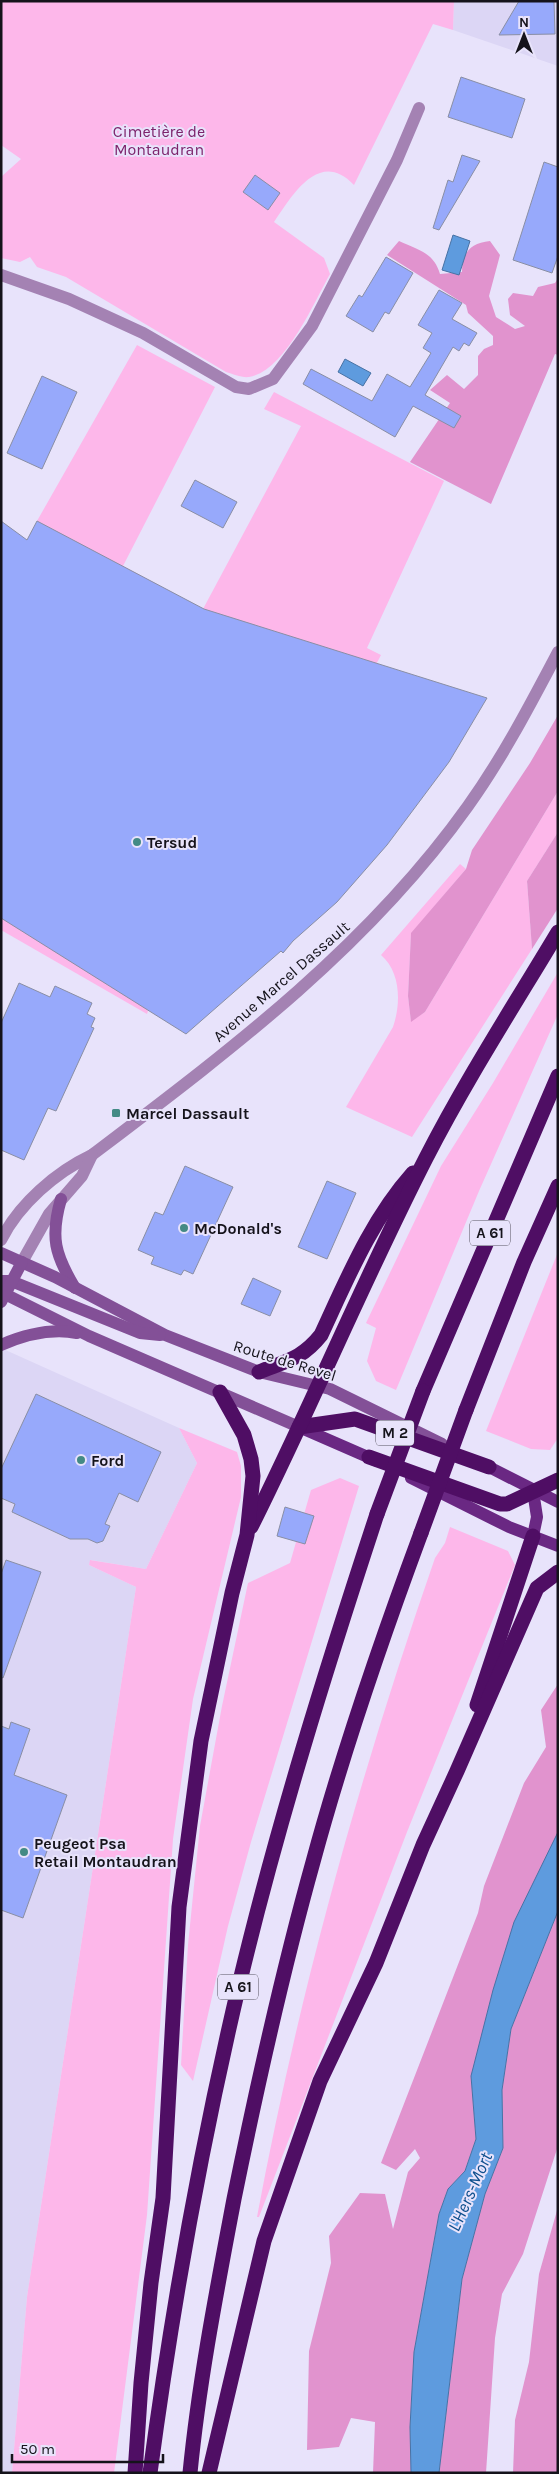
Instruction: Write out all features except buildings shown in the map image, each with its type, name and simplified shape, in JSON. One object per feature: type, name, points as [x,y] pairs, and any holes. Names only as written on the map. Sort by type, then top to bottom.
[{"type":"highway","points":[[247,1535],[299,1427],[316,1386],[426,1159],[461,1092],[558,932]]},
{"type":"highway","name":"A 61","points":[[150,2473],[189,2220],[239,1984],[298,1765],[377,1514],[423,1391],[558,1076]]},
{"type":"highway","points":[[259,1372],[300,1356],[321,1335],[372,1229],[393,1195],[426,1159]]},
{"type":"highway","name":"A 61","points":[[190,2473],[207,2348],[250,2119],[293,1935],[314,1859],[379,1649],[421,1533],[466,1410],[524,1262],[558,1186]]},
{"type":"highway","points":[[135,2473],[145,2338],[163,2198],[179,1907],[200,1741],[232,1592],[247,1535],[253,1476],[251,1459],[244,1435],[220,1392]]},
{"type":"highway","name":"M 2","points":[[299,1427],[355,1419],[489,1467]]},
{"type":"highway","name":"M 2","points":[[369,1457],[500,1504],[507,1504],[534,1491]]},
{"type":"highway","points":[[534,1491],[558,1480]]},
{"type":"highway","points":[[458,1771],[499,1636],[534,1536]]},
{"type":"highway","points":[[209,2473],[264,2242],[316,2091],[376,1963],[423,1845],[458,1771],[537,1588],[558,1572]]},
{"type":"main road","points":[[61,1199],[54,1232],[56,1252],[75,1288]]},
{"type":"main road","name":"Route de Revel","points":[[1,1253],[75,1288],[165,1335],[259,1372],[330,1389],[558,1502]]},
{"type":"main road","name":"M 2","points":[[1,1262],[22,1262]]},
{"type":"main road","name":"Avenue Marcel Dassault","points":[[3,1296],[6,1281],[22,1262]]},
{"type":"main road","name":"M 2","points":[[6,1281],[140,1333],[165,1335]]},
{"type":"main road","name":"M 2","points":[[3,1296],[89,1336],[369,1457],[509,1527],[558,1546]]},
{"type":"main road","points":[[1,1345],[28,1335],[50,1332],[66,1331],[89,1336]]},
{"type":"main road","points":[[534,1491],[537,1516],[534,1536]]},
{"type":"street","points":[[1,276],[68,299],[143,333],[236,387],[249,389],[262,385],[278,374],[312,326],[397,160],[419,108]]},
{"type":"street","name":"Avenue Marcel Dassault","points":[[1,1240],[11,1222],[54,1179],[72,1164],[92,1155],[236,1044],[299,992],[390,902],[434,850],[488,776],[530,706],[558,652]]},
{"type":"street","name":"Avenue Marcel Dassault","points":[[22,1262],[49,1214],[82,1176],[92,1155]]},
{"type":"shaded area","points":[[454,1],[558,1],[558,66],[453,30]]},
{"type":"shaded area","points":[[399,241],[430,257],[440,274],[462,272],[462,265],[468,250],[477,244],[490,241],[500,255],[489,296],[496,317],[515,329],[525,326],[510,315],[508,299],[513,293],[533,296],[538,287],[555,283],[558,278],[558,355],[555,354],[491,504],[410,462],[450,403],[430,390],[447,375],[464,389],[478,375],[478,356],[484,349],[493,345],[493,336],[468,313],[466,305],[387,255]]},
{"type":"shaded area","points":[[558,715],[558,791],[425,1012],[411,1022],[408,996],[411,933],[466,869],[472,850],[530,763]]},
{"type":"shaded area","points":[[558,832],[558,908],[532,949],[527,881]]},
{"type":"shaded area","points":[[1,1348],[179,1428],[197,1463],[146,1569],[91,1560],[89,1565],[136,1587],[27,2297],[12,2473],[1,2473]]},
{"type":"shaded area","points":[[558,1684],[558,1832],[471,2076],[476,2139],[465,2171],[448,2189],[439,2214],[414,2352],[410,2427],[411,2473],[373,2473],[375,2422],[351,2418],[339,2447],[307,2450],[309,2351],[331,2263],[329,2236],[360,2193],[385,2194],[393,2229],[408,2172],[420,2158],[415,2149],[396,2170],[381,2163],[478,1913],[484,1886],[524,1783],[546,1747],[541,1710]]},
{"type":"shaded area","points":[[558,1911],[558,2146],[523,2254],[502,2294],[495,2338],[486,2473],[439,2473],[462,2279],[485,2194],[503,2148],[502,2090],[511,2029]]},
{"type":"shaded area","points":[[558,2207],[558,2473],[513,2473],[515,2420],[529,2362],[539,2274]]},
{"type":"green space","name":"Cimetière de Montaudran","points":[[1,1],[454,1],[453,30],[433,24],[354,185],[341,175],[329,172],[318,174],[298,189],[274,222],[324,258],[330,274],[297,334],[286,350],[262,372],[246,377],[226,372],[66,277],[37,267],[30,257],[20,262],[1,258],[1,177],[21,159],[1,145]]},
{"type":"green space","points":[[137,345],[215,387],[123,566],[203,609],[301,426],[264,409],[274,392],[444,481],[367,648],[381,655],[355,705],[37,521]]},
{"type":"green space","points":[[558,791],[558,832],[527,881],[532,949],[412,1137],[346,1107],[393,1027],[396,1018],[398,989],[396,979],[388,962],[381,955],[460,864],[466,869],[411,934],[408,996],[411,1021],[425,1012]]},
{"type":"green space","points":[[1,902],[143,1005],[148,1011],[147,1014],[1,930]]},
{"type":"green space","points":[[558,972],[558,1014],[479,1191],[396,1390],[376,1381],[367,1361],[376,1328],[366,1323],[441,1166],[493,1083]]},
{"type":"green space","points":[[558,1252],[558,1438],[550,1450],[531,1449],[486,1431]]},
{"type":"green space","points":[[179,1428],[237,1452],[241,1466],[241,1497],[193,1699],[173,1839],[147,2215],[114,2473],[12,2473],[27,2297],[136,1587],[89,1565],[90,1560],[146,1569],[197,1463]]},
{"type":"green space","points":[[340,1478],[359,1486],[251,1842],[228,1926],[193,2081],[181,2065],[188,1945],[200,1826],[222,1706],[248,1583],[290,1563],[311,1490]]},
{"type":"green space","points":[[450,1527],[508,1551],[515,1565],[407,1832],[259,2217],[257,2217],[292,2049],[334,1884],[381,1720],[435,1558],[445,1543]]},
{"type":"water","points":[[453,235],[470,241],[459,275],[442,270]]},
{"type":"water","points":[[345,359],[371,373],[363,386],[338,372]]},
{"type":"water","name":"L'Hers-Mort","points":[[558,1832],[558,1911],[511,2029],[502,2090],[503,2148],[485,2194],[462,2279],[439,2473],[411,2473],[410,2427],[414,2352],[439,2214],[448,2189],[465,2171],[476,2139],[471,2076],[493,1990],[514,1922]]},
{"type":"place","name":"Tersud","points":[[137,842]]},
{"type":"place","name":"Marcel Dassault","points":[[116,1113]]},
{"type":"place","name":"McDonald's","points":[[184,1228]]},
{"type":"place","name":"Ford","points":[[81,1460]]},
{"type":"place","name":"Peugeot Psa Retail Montaudran","points":[[24,1852]]}]
